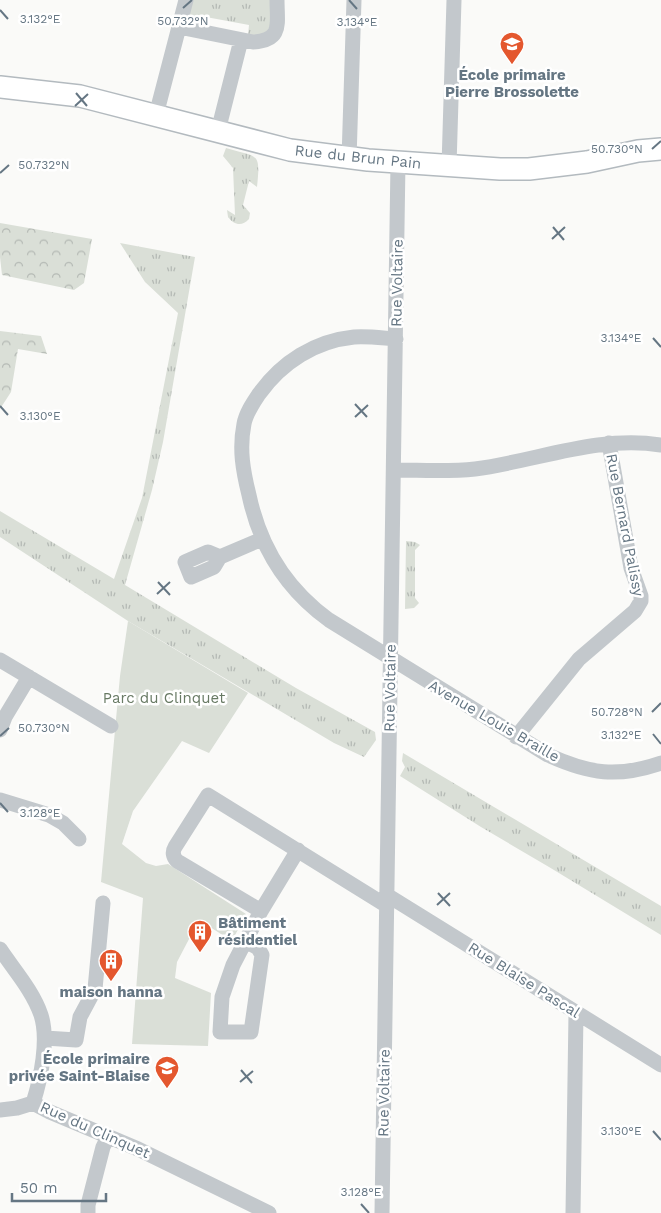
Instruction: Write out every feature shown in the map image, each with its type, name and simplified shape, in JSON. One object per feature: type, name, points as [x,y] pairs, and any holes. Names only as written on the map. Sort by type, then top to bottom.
[{"type":"main road","name":"Rue du Brun Pain","points":[[0,87],[80,96],[290,150],[349,159],[500,170],[545,168],[594,161],[638,151],[661,149]]},
{"type":"street","points":[[156,114],[186,0]]},
{"type":"street","points":[[179,26],[253,42],[270,39],[277,27],[277,0]]},
{"type":"street","points":[[349,159],[354,0]]},
{"type":"street","points":[[448,166],[454,0]]},
{"type":"street","points":[[218,130],[241,40]]},
{"type":"street","name":"Rue Voltaire","points":[[382,1213],[398,162]]},
{"type":"street","name":"Avenue Louis Braille","points":[[396,339],[355,337],[333,341],[313,348],[291,361],[276,373],[252,404],[244,425],[242,458],[252,512],[262,539],[281,574],[309,605],[328,620],[548,755],[567,764],[591,770],[624,772],[661,763]]},
{"type":"street","points":[[394,470],[475,469],[609,443],[661,445]]},
{"type":"street","name":"Rue Bernard Palissy","points":[[516,737],[570,668],[638,607],[641,596],[631,568],[609,443]]},
{"type":"street","points":[[220,557],[262,539]]},
{"type":"street","points":[[0,660],[110,726]]},
{"type":"street","points":[[0,730],[5,717],[28,677]]},
{"type":"street","name":"Rue Blaise Pascal","points":[[261,911],[177,861],[173,855],[175,847],[208,795],[661,1064]]},
{"type":"street","points":[[0,800],[49,815],[62,823],[79,839]]},
{"type":"street","points":[[245,941],[258,948],[262,954],[251,1032],[220,1032],[221,1005],[224,989],[233,965],[245,941],[261,911],[298,850]]},
{"type":"street","points":[[45,1038],[76,1040],[80,1017],[95,989],[103,903]]},
{"type":"street","points":[[0,949],[37,1006],[43,1021],[45,1038],[38,1088],[33,1102]]},
{"type":"street","points":[[573,1213],[576,1013]]},
{"type":"street","name":"Rue du Clinquet","points":[[0,1110],[24,1106],[33,1102],[50,1112],[138,1149],[269,1213]]},
{"type":"street","points":[[88,1213],[90,1197],[103,1147],[108,1137]]},
{"type":"green space","points":[[192,0],[271,0],[271,24],[262,37],[248,35],[249,25],[206,17],[204,26],[191,23],[187,17]]},
{"type":"green space","points":[[226,148],[255,157],[257,161],[257,187],[249,181],[243,205],[250,213],[249,219],[241,224],[233,222],[228,217],[227,210],[235,215],[233,168],[223,156]]},
{"type":"green space","points":[[0,223],[92,239],[84,283],[74,290],[2,275]]},
{"type":"green space","points":[[120,243],[195,257],[163,442],[152,490],[125,585],[296,688],[375,732],[376,740],[364,757],[334,743],[128,621],[0,537],[0,511],[114,579],[142,498],[178,313],[145,282]]},
{"type":"green space","points":[[0,331],[41,336],[47,354],[18,349],[11,392],[0,409]]},
{"type":"green space","points":[[406,541],[415,542],[420,545],[415,550],[415,598],[419,603],[414,608],[405,609]]},
{"type":"green space","name":"Parc du Clinquet","points":[[128,621],[248,693],[209,753],[182,741],[133,811],[122,844],[146,863],[156,866],[168,864],[246,914],[232,941],[199,920],[177,962],[175,978],[211,993],[208,1046],[132,1044],[143,898],[101,882],[120,676]]},
{"type":"green space","points":[[403,753],[661,906],[661,935],[400,776],[405,767],[402,761]]},
{"type":"place","name":"École primaire Pierre Brossolette","points":[[512,65]]},
{"type":"place","name":"Bâtiment résidentiel","points":[[200,953]]},
{"type":"place","name":"maison hanna","points":[[111,982]]},
{"type":"place","name":"École primaire privée Saint-Blaise","points":[[167,1089]]}]
